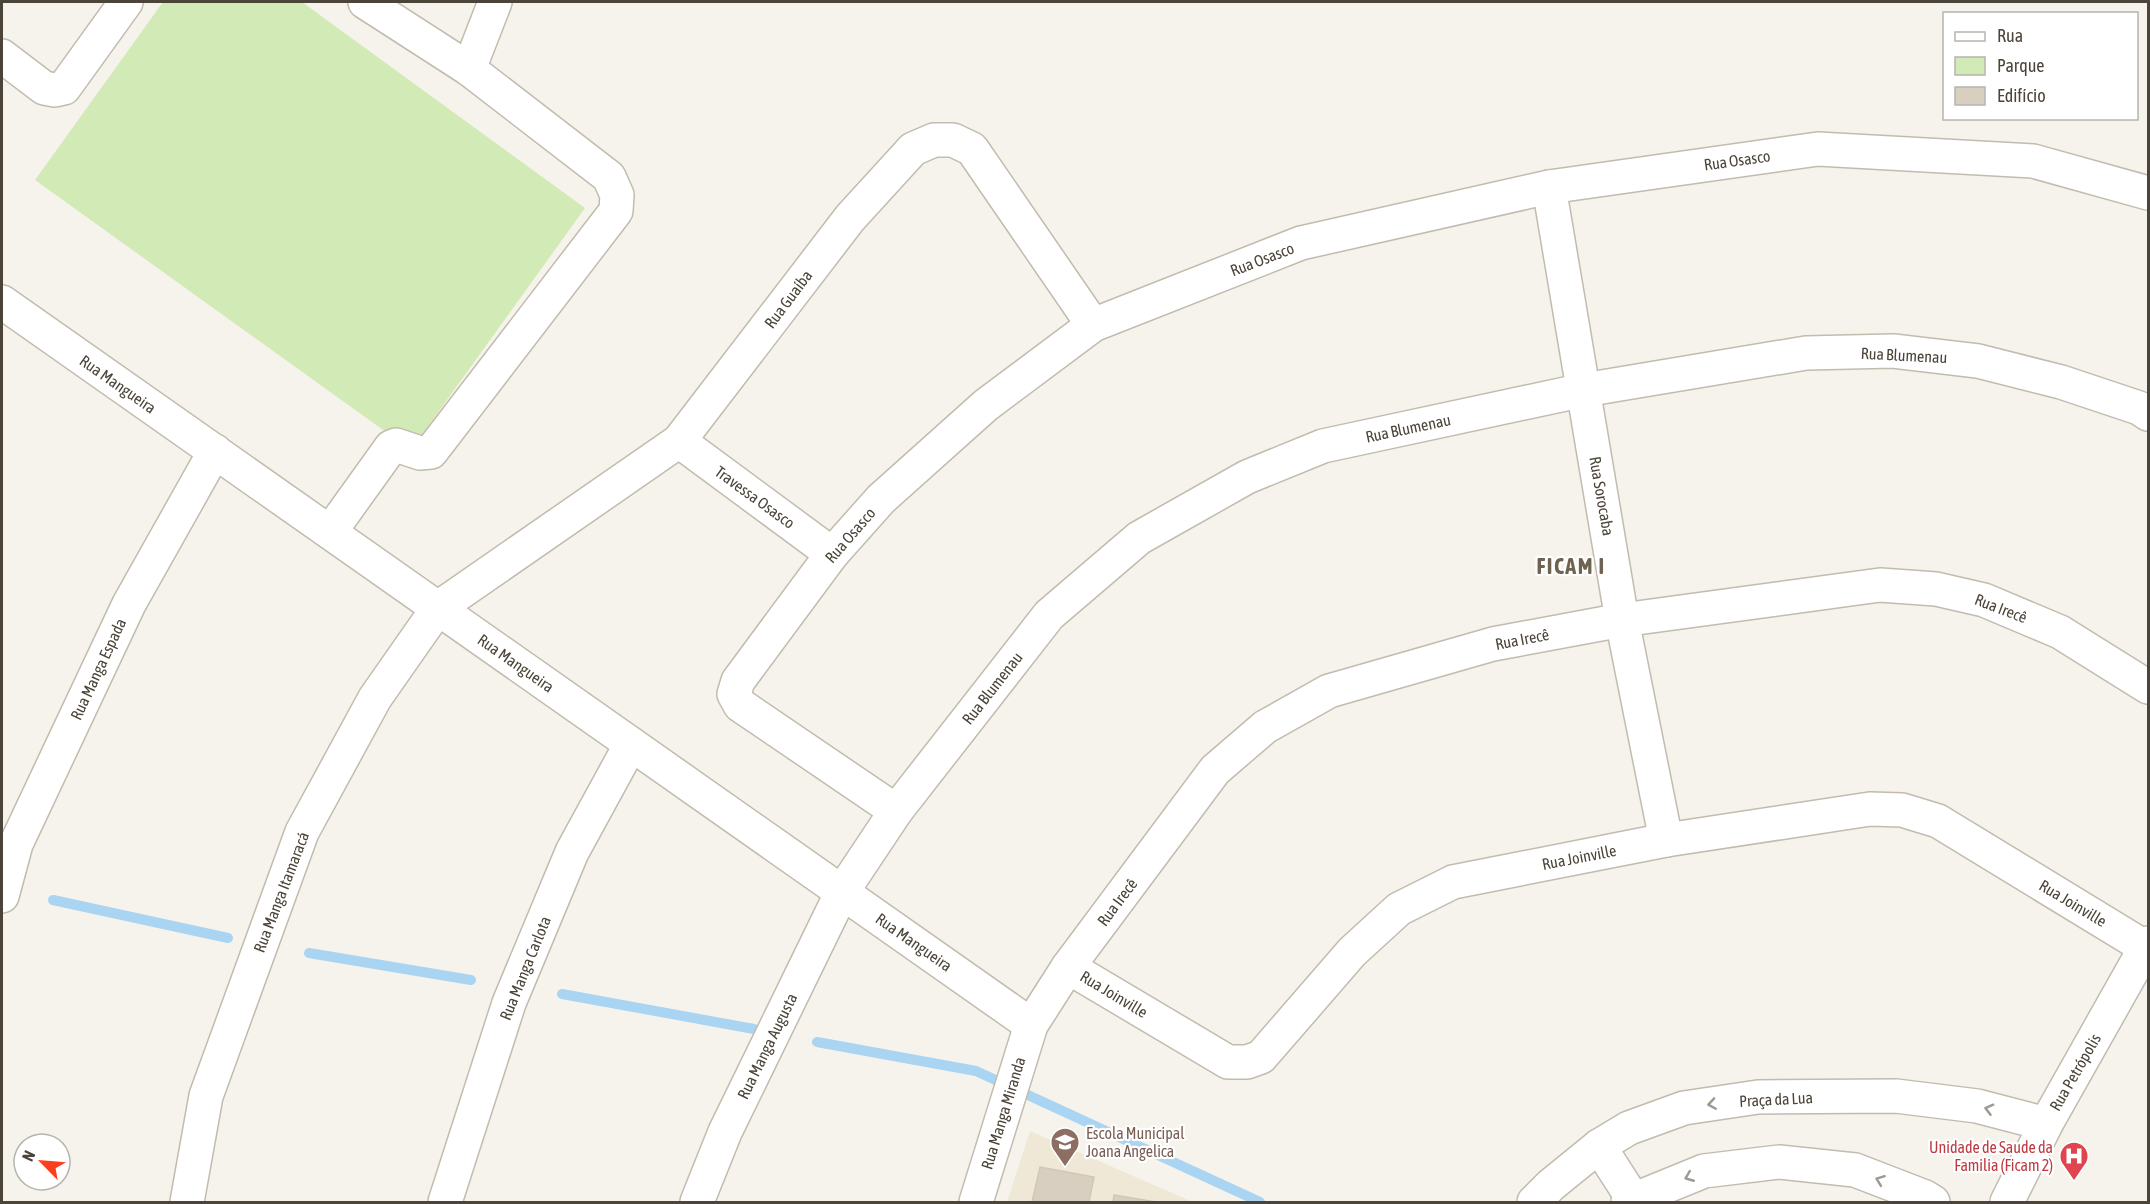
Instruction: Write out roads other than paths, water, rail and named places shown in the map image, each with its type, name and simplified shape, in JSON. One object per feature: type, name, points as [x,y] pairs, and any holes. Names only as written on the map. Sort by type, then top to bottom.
[{"type":"street","points":[[2,56],[44,88],[55,90],[64,88],[126,2]]},
{"type":"street","points":[[330,532],[391,447],[396,445],[420,453],[431,452],[616,211],[617,195],[609,177],[469,69],[364,2]]},
{"type":"street","points":[[469,69],[495,2]]},
{"type":"street","name":"Rua Guaíba","points":[[438,608],[679,441],[850,218],[913,149],[934,140],[953,140],[972,149],[1093,325]]},
{"type":"street","name":"Rua Osasco","points":[[896,811],[740,705],[734,694],[738,681],[832,554],[881,499],[986,405],[1093,325],[1301,243],[1549,187],[1818,148],[2033,160],[2148,193]]},
{"type":"street","name":"Rua Sorocaba","points":[[1549,187],[1622,620],[1666,840]]},
{"type":"street","name":"Rua Mangueira","points":[[6,316],[215,451],[1031,1024]]},
{"type":"street","name":"Rua Blumenau","points":[[842,892],[896,811],[1049,615],[1139,538],[1247,477],[1323,446],[1584,390],[1806,353],[1893,351],[1978,361],[2061,382],[2139,408],[2148,414]]},
{"type":"street","name":"Travessa Osasco","points":[[679,441],[832,554]]},
{"type":"street","name":"Rua Manga Espada","points":[[2,896],[16,844],[129,604],[215,451]]},
{"type":"street","name":"Rua Irecê","points":[[1031,1024],[1068,967],[1215,770],[1264,727],[1329,691],[1493,644],[1622,620],[1880,585],[1936,589],[1984,600],[2060,632],[2148,687]]},
{"type":"street","name":"Rua Manga Itamaracá","points":[[187,1203],[206,1096],[302,832],[375,698],[438,608]]},
{"type":"street","name":"Rua Manga Carlota","points":[[445,1203],[509,1004],[572,852],[631,744]]},
{"type":"street","name":"Rua Joinville","points":[[1068,967],[1228,1062],[1247,1062],[1261,1057],[1352,952],[1399,909],[1453,882],[1666,840],[1870,809],[1902,810],[1938,821],[2148,947]]},
{"type":"street","name":"Rua Manga Augusta","points":[[697,1203],[725,1132],[842,892]]},
{"type":"street","name":"Rua Petrópolis","points":[[2007,1203],[2046,1124],[2148,947]]},
{"type":"street","name":"Rua Manga Miranda","points":[[976,1203],[1031,1024]]},
{"type":"street","name":"Praça da Lua","points":[[1534,1203],[1551,1185],[1599,1146],[1629,1128],[1684,1108],[1758,1097],[1896,1096],[1977,1106],[2046,1124]]},
{"type":"street","points":[[1599,1146],[1630,1201],[1704,1171],[1779,1161],[1855,1170],[1925,1197],[1933,1203]]},
{"type":"waterway","points":[[53,900],[228,938]]},
{"type":"waterway","points":[[309,953],[471,980]]},
{"type":"waterway","points":[[562,994],[754,1029]]},
{"type":"waterway","points":[[817,1042],[976,1071],[1260,1202]]},
{"type":"place","name":"Escola Municipal Joana Angelica","points":[[1065,1168]]},
{"type":"place","name":"Unidade de Saude da Familia (Ficam 2)","points":[[2074,1182]]},
{"type":"district","name":"FICAM I","points":[[1571,566]]}]
